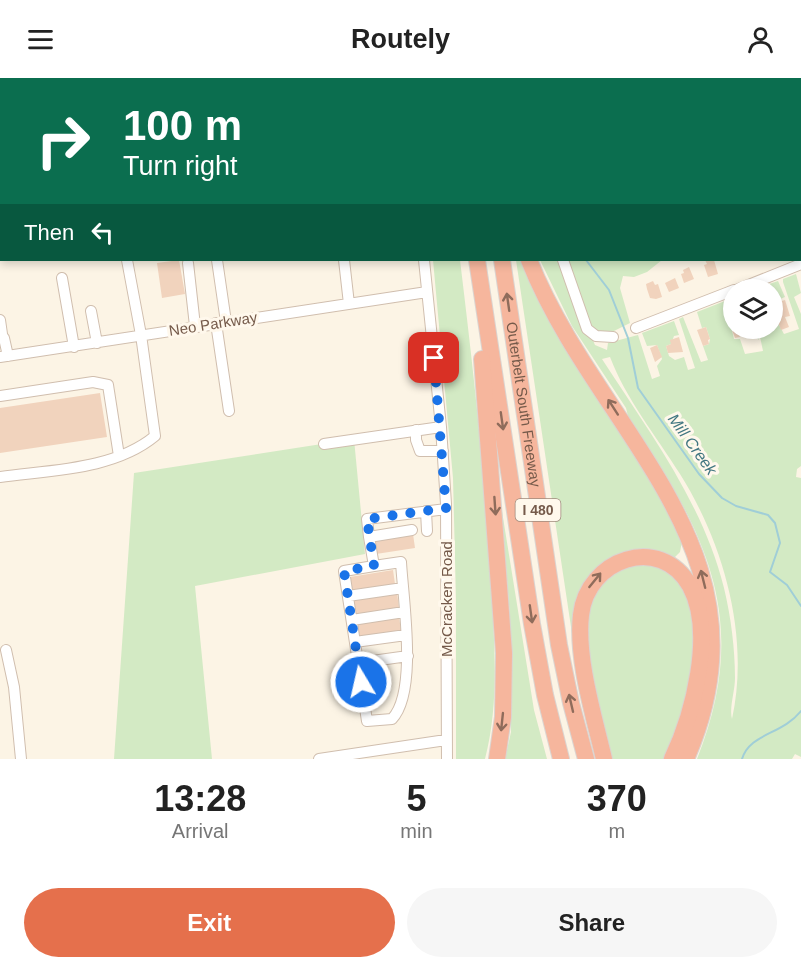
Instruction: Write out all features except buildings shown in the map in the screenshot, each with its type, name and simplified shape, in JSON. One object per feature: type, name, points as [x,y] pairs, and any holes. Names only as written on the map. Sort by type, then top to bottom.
[{"type":"highway","points":[[475,261],[504,653],[503,717],[497,759]]},
{"type":"highway","name":"Outerbelt South Freeway","points":[[475,261],[534,634],[545,695],[561,759]]},
{"type":"highway","name":"Outerbelt South Freeway","points":[[502,261],[559,645],[586,759]]},
{"type":"highway","points":[[530,261],[567,336],[667,492],[692,542],[701,568],[711,623],[712,652],[704,711],[686,759]]},
{"type":"highway","points":[[604,759],[583,656],[580,621],[582,606],[591,584],[605,569],[617,562],[639,558],[655,560],[674,569],[690,588],[696,605],[699,634],[697,684],[688,722],[672,759]]},
{"type":"street","points":[[0,477],[98,462],[141,447],[155,436],[141,335],[127,261]]},
{"type":"street","points":[[217,261],[229,411]]},
{"type":"street","points":[[344,261],[349,304]]},
{"type":"street","name":"McCracken Road","points":[[424,261],[441,427],[446,508],[447,759]]},
{"type":"street","points":[[563,261],[587,329],[596,336],[613,337]]},
{"type":"street","points":[[188,263],[195,327]]},
{"type":"street","points":[[763,279],[801,264]]},
{"type":"street","points":[[62,278],[74,347]]},
{"type":"street","name":"Neo Parkway","points":[[4,357],[427,292]]},
{"type":"street","points":[[636,328],[723,295]]},
{"type":"street","points":[[92,311],[97,343]]},
{"type":"street","points":[[0,320],[4,357]]},
{"type":"street","points":[[0,396],[93,382],[108,385],[119,456]]},
{"type":"street","points":[[324,444],[441,427]]},
{"type":"street","points":[[416,430],[416,441],[420,451],[443,451]]},
{"type":"street","points":[[374,566],[367,519],[446,508]]},
{"type":"street","points":[[426,511],[427,531]]},
{"type":"street","points":[[369,537],[412,530]]},
{"type":"street","points":[[401,562],[408,656],[406,680],[397,714],[392,719],[367,722],[344,571],[374,566],[401,562]]},
{"type":"street","points":[[348,596],[403,588]]},
{"type":"street","points":[[352,620],[404,612]]},
{"type":"street","points":[[355,642],[406,635]]},
{"type":"street","points":[[6,650],[14,687],[21,759]]},
{"type":"street","points":[[358,663],[408,656]]},
{"type":"street","points":[[319,759],[446,740]]},
{"type":"green space","points":[[433,261],[460,261],[474,380],[485,501],[494,649],[493,715],[485,759],[456,759],[453,478]]},
{"type":"green space","points":[[516,261],[521,261],[546,316],[648,475],[682,541],[680,552],[673,559],[606,562],[574,647]]},
{"type":"green space","points":[[540,261],[558,261],[595,345],[607,350],[608,343],[638,335],[652,379],[660,376],[657,366],[662,359],[657,345],[647,346],[642,333],[674,321],[679,335],[674,336],[671,344],[666,346],[669,356],[675,360],[684,357],[688,370],[695,368],[679,319],[683,317],[701,362],[708,360],[703,346],[709,344],[710,339],[706,327],[702,328],[697,312],[723,302],[723,339],[740,339],[745,354],[763,351],[760,339],[783,339],[783,332],[784,334],[799,329],[783,282],[783,279],[796,274],[801,293],[794,297],[801,314],[801,466],[797,469],[796,477],[801,478],[801,757],[795,754],[792,759],[697,759],[713,709],[721,662],[720,619],[712,578],[698,538],[679,499],[628,416],[626,408],[572,326]],"holes":[[[610,357],[633,402],[680,474],[709,530],[721,561],[729,592],[738,656],[737,688],[732,719],[735,678],[731,622],[715,557],[689,497],[656,441],[602,359]]]},
{"type":"green space","points":[[568,261],[661,261],[647,272],[634,277],[623,276],[620,288],[630,323],[612,332],[599,333],[591,325]]},
{"type":"green space","points":[[354,439],[365,554],[195,586],[212,759],[114,759],[134,473]]},
{"type":"green space","points":[[501,505],[534,710],[547,759],[505,759],[511,732],[510,617]]},
{"type":"green space","points":[[630,565],[650,565],[670,574],[681,587],[689,604],[692,624],[692,666],[686,702],[666,759],[610,759],[596,699],[587,628],[589,609],[594,594],[601,584],[609,576]]},
{"type":"waterway","name":"Mill Creek","points":[[587,261],[609,290],[628,338],[638,388],[699,474],[722,498],[736,506],[768,515],[775,523],[780,543],[770,572],[787,585],[801,606]]},
{"type":"waterway","name":"Mill Creek","points":[[742,759],[752,744],[785,725],[801,711]]},
{"type":"route","points":[[361,682],[344,571],[374,566],[367,519],[446,508],[434,358]]}]
